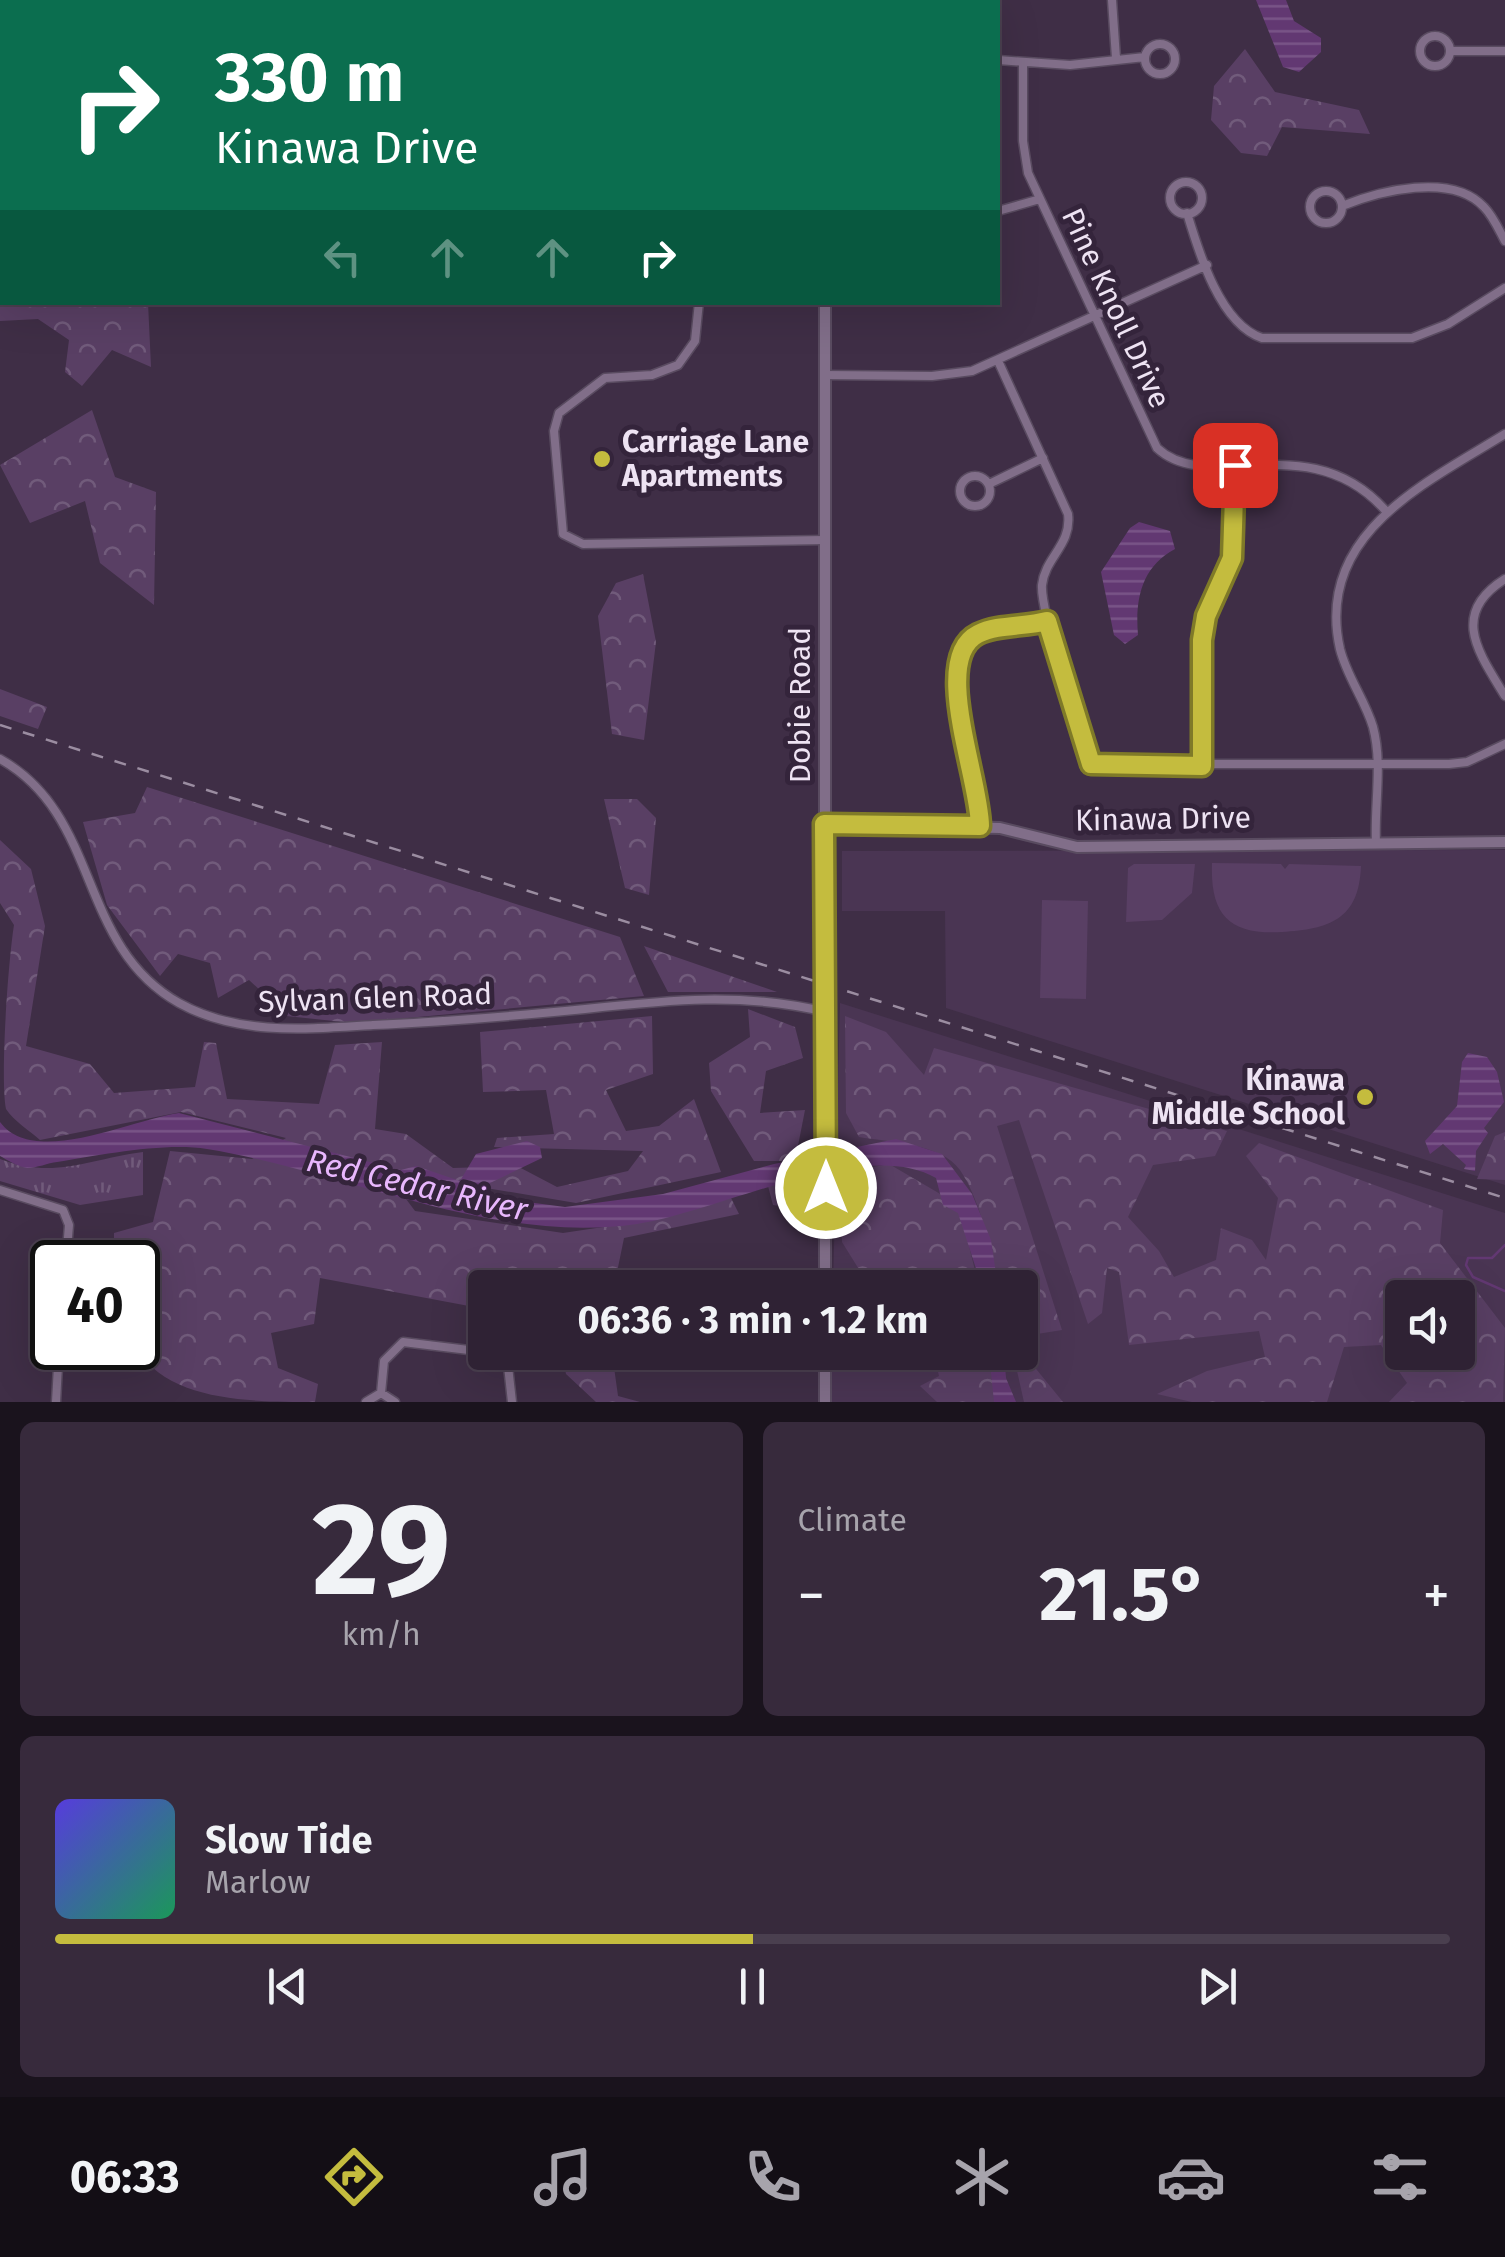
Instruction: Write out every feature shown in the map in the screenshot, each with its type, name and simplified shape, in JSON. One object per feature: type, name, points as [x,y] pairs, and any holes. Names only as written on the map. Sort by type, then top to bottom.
[{"type":"street","points":[[1112,0],[1116,58]]},
{"type":"street","points":[[1435,36],[1445,40],[1450,51],[1445,62],[1435,66],[1424,62],[1420,51],[1424,40],[1435,36]]},
{"type":"street","points":[[1164,44],[1173,50],[1175,60],[1168,72],[1158,74],[1147,66],[1145,57],[1154,45],[1164,44]]},
{"type":"street","points":[[1450,51],[1505,51]]},
{"type":"street","points":[[1000,60],[1070,65],[1145,57]]},
{"type":"street","name":"Pine Knoll Drive","points":[[1023,63],[1024,158],[1157,448],[1182,463],[1308,465],[1332,472],[1366,491],[1385,510]]},
{"type":"street","points":[[1185,182],[1196,186],[1202,197],[1198,208],[1187,214],[1175,210],[1170,199],[1174,188],[1185,182]]},
{"type":"street","points":[[1325,191],[1338,197],[1342,206],[1339,216],[1325,222],[1311,209],[1313,198],[1325,191]]},
{"type":"street","points":[[1342,206],[1384,191],[1461,192],[1485,208],[1505,240]]},
{"type":"street","points":[[1000,210],[1040,199]]},
{"type":"street","points":[[1187,214],[1207,265],[1240,327],[1262,338],[1412,338],[1448,324],[1505,288]]},
{"type":"street","points":[[825,375],[932,376],[972,372],[1207,265]]},
{"type":"street","points":[[699,305],[695,342],[678,365],[652,375],[605,378],[559,413],[554,431],[563,534],[584,544],[825,540]]},
{"type":"street","name":"Dobie Road","points":[[825,305],[826,1270]]},
{"type":"street","points":[[999,362],[1044,458],[1069,527],[1044,578],[1047,621],[1091,764],[1466,762],[1505,744]]},
{"type":"street","points":[[1376,843],[1377,765],[1373,728],[1340,650],[1338,613],[1354,554],[1385,510],[1505,434]]},
{"type":"street","points":[[988,484],[1044,458]]},
{"type":"street","points":[[1202,766],[1202,640],[1206,616],[1232,558],[1235,465]]},
{"type":"street","points":[[976,476],[988,484],[990,494],[981,505],[963,500],[960,491],[967,478],[976,476]]},
{"type":"street","points":[[1505,579],[1482,597],[1472,626],[1474,642],[1505,696]]},
{"type":"street","points":[[980,826],[978,790],[954,683],[958,656],[972,637],[984,631],[1047,621]]},
{"type":"street","name":"Sylvan Glen Road","points":[[0,759],[30,780],[60,813],[108,932],[131,964],[178,1002],[232,1023],[278,1028],[423,1023],[707,997],[762,999],[826,1012]]},
{"type":"street","name":"Kinawa Drive","points":[[824,824],[980,826],[1019,831],[1077,848],[1505,842]]},
{"type":"street","points":[[0,1190],[66,1213],[66,1240]]},
{"type":"street","points":[[381,1393],[384,1361],[404,1342],[468,1350]]},
{"type":"street","points":[[56,1402],[58,1370]]},
{"type":"street","points":[[509,1370],[512,1402]]},
{"type":"street","points":[[826,1370],[826,1402]]},
{"type":"street","points":[[366,1402],[381,1393]]},
{"type":"street","points":[[381,1393],[395,1402]]},
{"type":"shaded area","name":"Kinawa Middle School","points":[[1505,850],[1505,1185],[946,1008],[945,911],[842,911],[842,851]]},
{"type":"shaded area","points":[[840,1003],[1505,1213],[1505,1402],[830,1402],[831,1370],[1038,1370],[1038,1270],[833,1270]]},
{"type":"green space","points":[[1245,49],[1275,92],[1359,110],[1370,134],[1282,127],[1267,156],[1241,153],[1211,120],[1214,86]]},
{"type":"green space","points":[[0,305],[148,305],[151,367],[112,350],[82,386],[65,372],[69,340],[38,319],[0,321]]},
{"type":"green space","points":[[92,410],[115,477],[156,492],[154,605],[100,563],[85,501],[30,523],[0,465]]},
{"type":"green space","points":[[643,574],[656,642],[644,740],[612,734],[598,616],[616,583]]},
{"type":"green space","points":[[0,689],[47,707],[38,729],[0,716]]},
{"type":"green space","points":[[147,787],[620,937],[644,996],[353,1023],[258,1013],[262,992],[249,980],[218,998],[210,963],[178,954],[160,976],[107,905],[83,822],[135,813]]},
{"type":"green space","points":[[604,799],[637,799],[656,818],[649,895],[625,888]]},
{"type":"green space","points":[[0,840],[31,869],[45,926],[26,1046],[90,1064],[114,1093],[195,1087],[204,1042],[216,1043],[227,1099],[319,1104],[335,1045],[382,1042],[375,1129],[406,1134],[453,1168],[517,1166],[557,1187],[628,1171],[643,1151],[494,1147],[497,1138],[554,1134],[546,1090],[483,1092],[480,1032],[652,1016],[653,1074],[606,1090],[626,1131],[659,1126],[694,1099],[721,1172],[576,1203],[385,1171],[415,1211],[563,1233],[657,1219],[731,1198],[739,1214],[624,1238],[617,1270],[468,1270],[468,1306],[320,1278],[314,1324],[271,1333],[278,1368],[318,1384],[315,1402],[240,1399],[191,1389],[169,1380],[156,1370],[160,1370],[160,1240],[114,1240],[114,1233],[153,1222],[170,1151],[252,1159],[286,1138],[181,1112],[40,1140],[13,1118],[6,1109],[4,1073],[14,925],[0,903]]},
{"type":"green space","points":[[1212,863],[1281,864],[1285,869],[1289,864],[1361,866],[1354,899],[1338,918],[1314,928],[1264,932],[1236,925],[1220,909],[1212,881]]},
{"type":"green space","points":[[1134,864],[1195,864],[1192,893],[1162,920],[1126,922],[1128,868]]},
{"type":"green space","points":[[1042,900],[1088,901],[1086,999],[1040,998]]},
{"type":"green space","points":[[644,946],[777,992],[668,992]]},
{"type":"green space","points":[[748,1009],[795,1027],[803,1058],[766,1071],[760,1113],[805,1110],[795,1161],[754,1161],[711,1091],[709,1063],[750,1037]]},
{"type":"green space","points":[[845,1016],[886,1032],[924,1075],[934,1048],[1227,1131],[1215,1156],[1153,1165],[1128,1217],[1159,1251],[1174,1277],[1216,1260],[1221,1228],[1252,1240],[1266,1260],[1278,1198],[1246,1156],[1259,1143],[1443,1210],[1440,1243],[1468,1280],[1385,1280],[1385,1351],[1381,1345],[1344,1347],[1327,1402],[1192,1402],[1157,1394],[1207,1371],[1265,1357],[1259,1331],[1129,1345],[1119,1272],[1107,1268],[1102,1313],[1088,1324],[1019,1120],[997,1126],[1062,1330],[1038,1334],[1038,1270],[995,1270],[979,1211],[960,1170],[927,1149],[859,1137],[846,1113]]},
{"type":"green space","points":[[1505,1132],[1505,1180],[1477,1179],[1495,1136]]},
{"type":"green space","points":[[143,1152],[143,1195],[80,1205],[0,1181],[0,1159],[55,1168]]},
{"type":"green space","points":[[889,1164],[959,1205],[975,1270],[859,1270],[842,1242],[841,1173]]},
{"type":"green space","points":[[809,1178],[803,1210],[773,1205],[768,1186]]},
{"type":"green space","points":[[1475,1289],[1505,1328],[1503,1402],[1389,1402],[1407,1383],[1398,1370],[1475,1370]]},
{"type":"green space","points":[[565,1370],[614,1370],[618,1396],[640,1402],[596,1402]]},
{"type":"green space","points":[[938,1370],[991,1370],[996,1402],[937,1402],[920,1386],[939,1376]]},
{"type":"green space","points":[[1017,1370],[1037,1370],[1063,1402],[1024,1402]]},
{"type":"water","points":[[1256,0],[1286,0],[1294,21],[1321,38],[1321,52],[1299,72],[1283,67]]},
{"type":"water","points":[[1139,522],[1170,531],[1175,549],[1154,565],[1148,575],[1139,597],[1138,635],[1125,644],[1114,635],[1101,572],[1130,528]]},
{"type":"water","points":[[1468,1053],[1487,1057],[1497,1072],[1504,1102],[1484,1128],[1488,1133],[1476,1151],[1475,1171],[1464,1169],[1466,1165],[1443,1144],[1430,1154],[1425,1141],[1457,1106],[1462,1062]]},
{"type":"water","name":"Red Cedar River","points":[[179,1113],[401,1170],[416,1166],[460,1181],[476,1154],[527,1141],[540,1147],[542,1158],[490,1183],[489,1197],[565,1207],[663,1194],[774,1164],[896,1139],[942,1154],[972,1194],[991,1240],[995,1270],[976,1270],[958,1213],[943,1205],[936,1178],[906,1167],[831,1171],[670,1217],[583,1228],[474,1216],[207,1149],[132,1150],[27,1168],[0,1156],[0,1122],[16,1135],[36,1141],[59,1141]]},
{"type":"water","points":[[991,1370],[1005,1370],[1016,1402],[994,1402]]},
{"type":"waterway","points":[[1505,1245],[1492,1258],[1468,1258],[1466,1265],[1473,1277],[1505,1291]]},
{"type":"railway","points":[[0,725],[1505,1198]]},
{"type":"place","name":"Carriage Lane Apartments","points":[[602,459]]},
{"type":"place","name":"Kinawa Middle School","points":[[1365,1097]]},
{"type":"route","points":[[826,1188],[824,824],[980,826],[978,790],[954,683],[958,656],[972,637],[984,631],[1047,621],[1091,764],[1202,766],[1202,640],[1206,616],[1232,558],[1235,465]]}]
